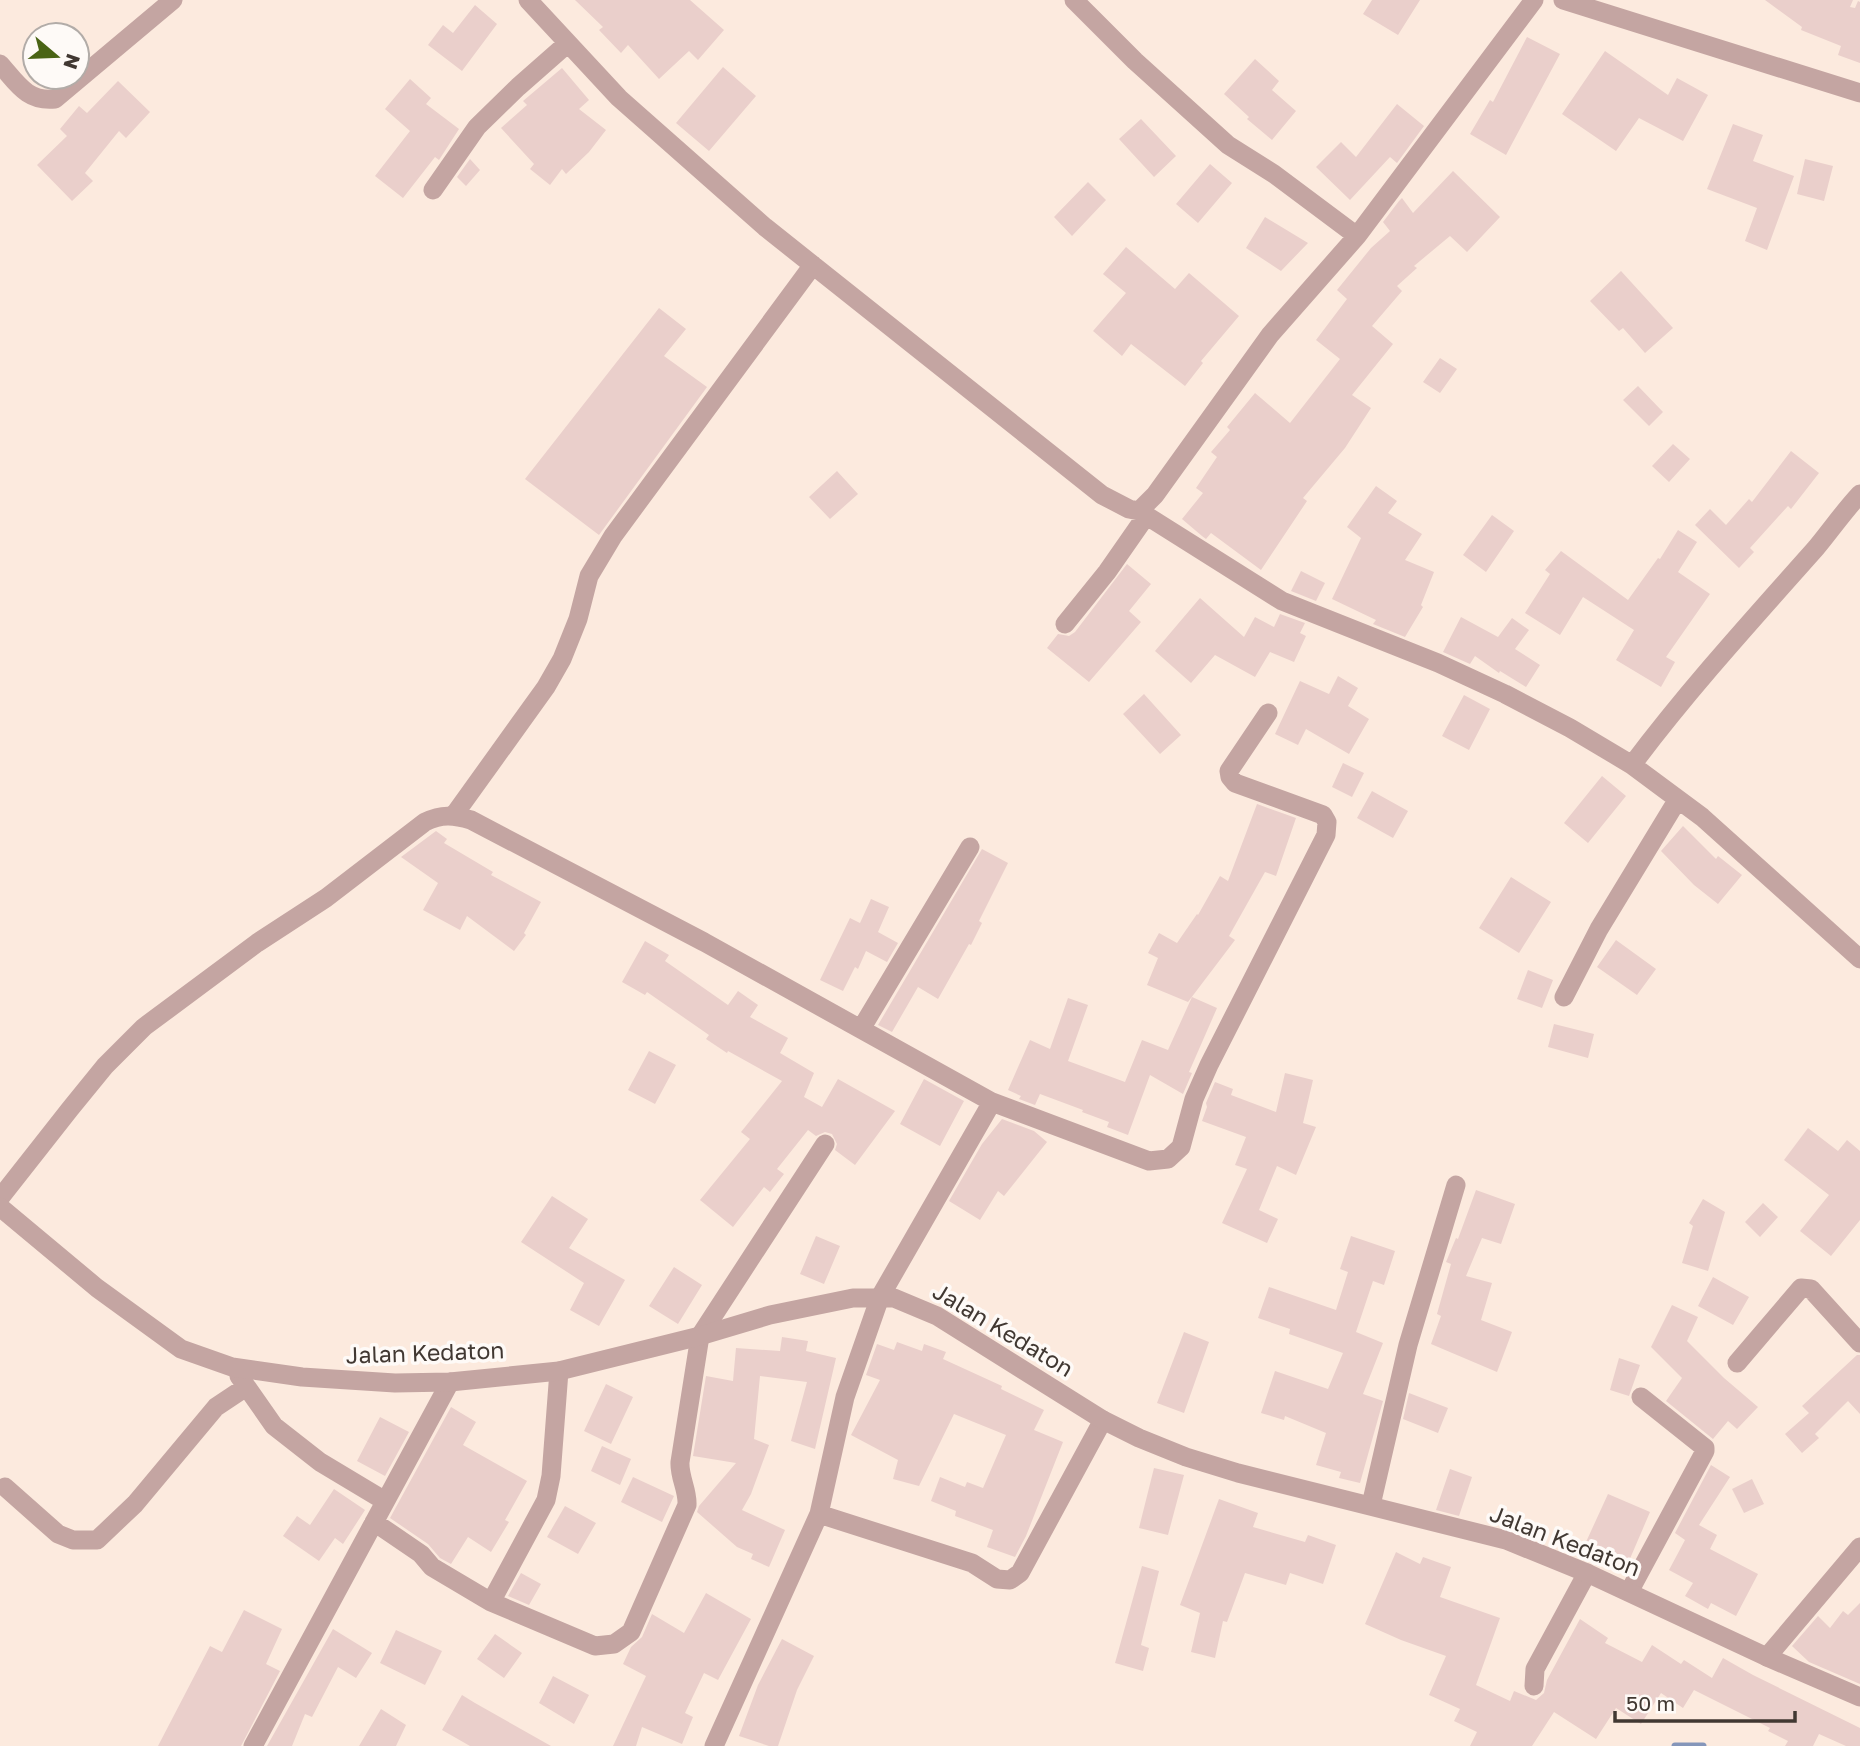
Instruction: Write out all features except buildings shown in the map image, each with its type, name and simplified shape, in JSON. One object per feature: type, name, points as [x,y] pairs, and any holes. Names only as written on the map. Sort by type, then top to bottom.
[{"type":"street","points":[[0,64],[27,93],[41,100],[55,99],[173,0]]},
{"type":"street","points":[[528,0],[619,98],[765,227],[1102,495],[1143,513],[1282,601],[1437,663],[1505,694],[1632,765],[1702,817],[1860,959]]},
{"type":"street","points":[[1074,0],[1135,61],[1228,145],[1274,174],[1357,236]]},
{"type":"street","points":[[1065,624],[1107,572],[1143,513],[1270,335],[1357,236],[1534,0]]},
{"type":"street","points":[[1563,0],[1609,7],[1860,93]]},
{"type":"street","points":[[433,190],[477,127],[568,43]]},
{"type":"street","points":[[454,816],[546,687],[562,659],[578,619],[589,576],[613,536],[813,265]]},
{"type":"street","points":[[1632,765],[1746,625],[1819,545],[1860,494]]},
{"type":"street","points":[[0,1198],[105,1066],[144,1027],[257,943],[326,898],[425,822],[439,816],[471,820],[692,935],[992,1102],[1149,1161],[1168,1159],[1181,1147],[1194,1099],[1209,1065],[1326,835],[1327,822],[1323,815],[1235,783],[1230,777],[1229,771],[1268,713]]},
{"type":"street","points":[[1564,996],[1599,929],[1678,799]]},
{"type":"street","points":[[861,1029],[970,847]]},
{"type":"street","points":[[714,1746],[819,1514],[845,1397],[880,1297],[992,1102]]},
{"type":"street","points":[[374,1522],[421,1554],[432,1567],[491,1602],[595,1646],[614,1644],[631,1632],[687,1505],[688,1497],[679,1474],[700,1336],[825,1144]]},
{"type":"street","points":[[1371,1505],[1408,1345],[1456,1185]]},
{"type":"street","name":"Jalan Kedaton","points":[[0,1207],[97,1288],[163,1338],[195,1356],[232,1367],[272,1374],[395,1383],[450,1382],[559,1371],[700,1336],[770,1315],[853,1298],[880,1297],[906,1302],[937,1317],[1103,1420],[1139,1438],[1186,1457],[1238,1473],[1506,1540],[1587,1573],[1860,1697]]},
{"type":"street","points":[[1737,1363],[1801,1288],[1811,1289],[1860,1343]]},
{"type":"street","points":[[232,1367],[274,1426],[320,1462],[385,1501]]},
{"type":"street","points":[[491,1602],[546,1500],[551,1476],[559,1371]]},
{"type":"street","points":[[253,1746],[450,1382]]},
{"type":"street","points":[[5,1487],[58,1534],[73,1540],[97,1540],[135,1504],[216,1407],[246,1387]]},
{"type":"street","points":[[1629,1592],[1705,1451],[1705,1448],[1641,1397]]},
{"type":"street","points":[[819,1514],[972,1563],[997,1579],[1010,1580],[1020,1573],[1103,1420]]},
{"type":"street","points":[[1767,1657],[1860,1547]]},
{"type":"street","points":[[1534,1686],[1535,1669],[1587,1573]]},
{"type":"waterway","points":[[1675,1746],[1703,1746]]}]
